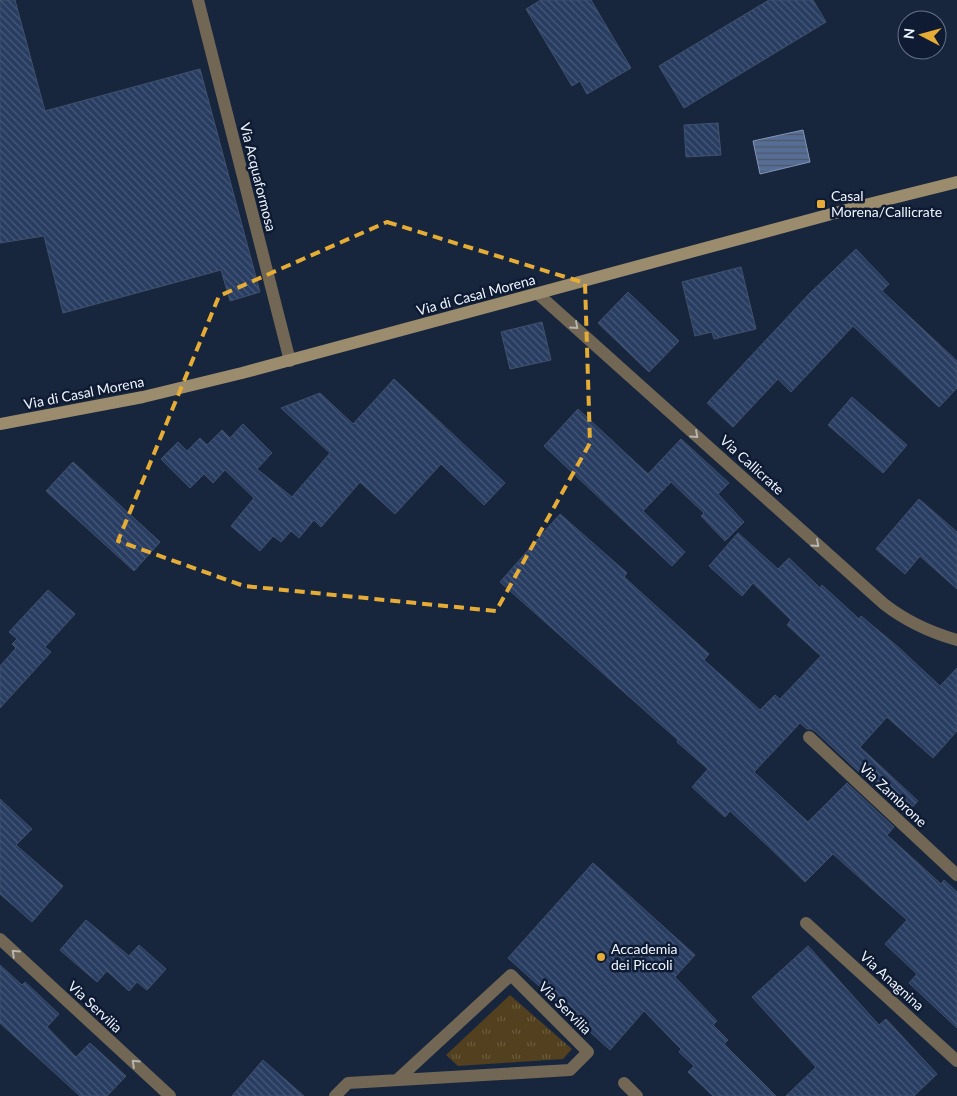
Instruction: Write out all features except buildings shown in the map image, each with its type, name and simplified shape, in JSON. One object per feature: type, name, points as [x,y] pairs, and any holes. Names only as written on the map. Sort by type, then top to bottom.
[{"type":"main road","name":"Via di Casal Morena","points":[[0,424],[172,390],[290,361],[861,206],[957,182]]},
{"type":"street","name":"Via Acquaformosa","points":[[198,0],[290,361]]},
{"type":"street","name":"Via Callicrate","points":[[538,294],[884,604],[917,626],[957,640]]},
{"type":"street","name":"Via Zambrone","points":[[809,737],[957,874]]},
{"type":"street","name":"Via Anagnina","points":[[806,923],[957,1061]]},
{"type":"street","name":"Via Servilia","points":[[0,940],[170,1096]]},
{"type":"street","name":"Via Servilia","points":[[335,1096],[348,1083],[570,1070],[588,1052],[511,975],[397,1080]]},
{"type":"street","points":[[624,1084],[637,1096]]},
{"type":"highlighted area","points":[[387,222],[585,283],[590,443],[496,611],[244,586],[118,541],[219,296]]},
{"type":"green space","points":[[510,995],[572,1049],[563,1059],[458,1066],[446,1055]]},
{"type":"water","points":[[803,130],[810,162],[760,174],[753,141]]},
{"type":"place","name":"Casal Morena/Callicrate","points":[[821,204]]},
{"type":"place","name":"Accademia dei Piccoli","points":[[601,957]]}]
